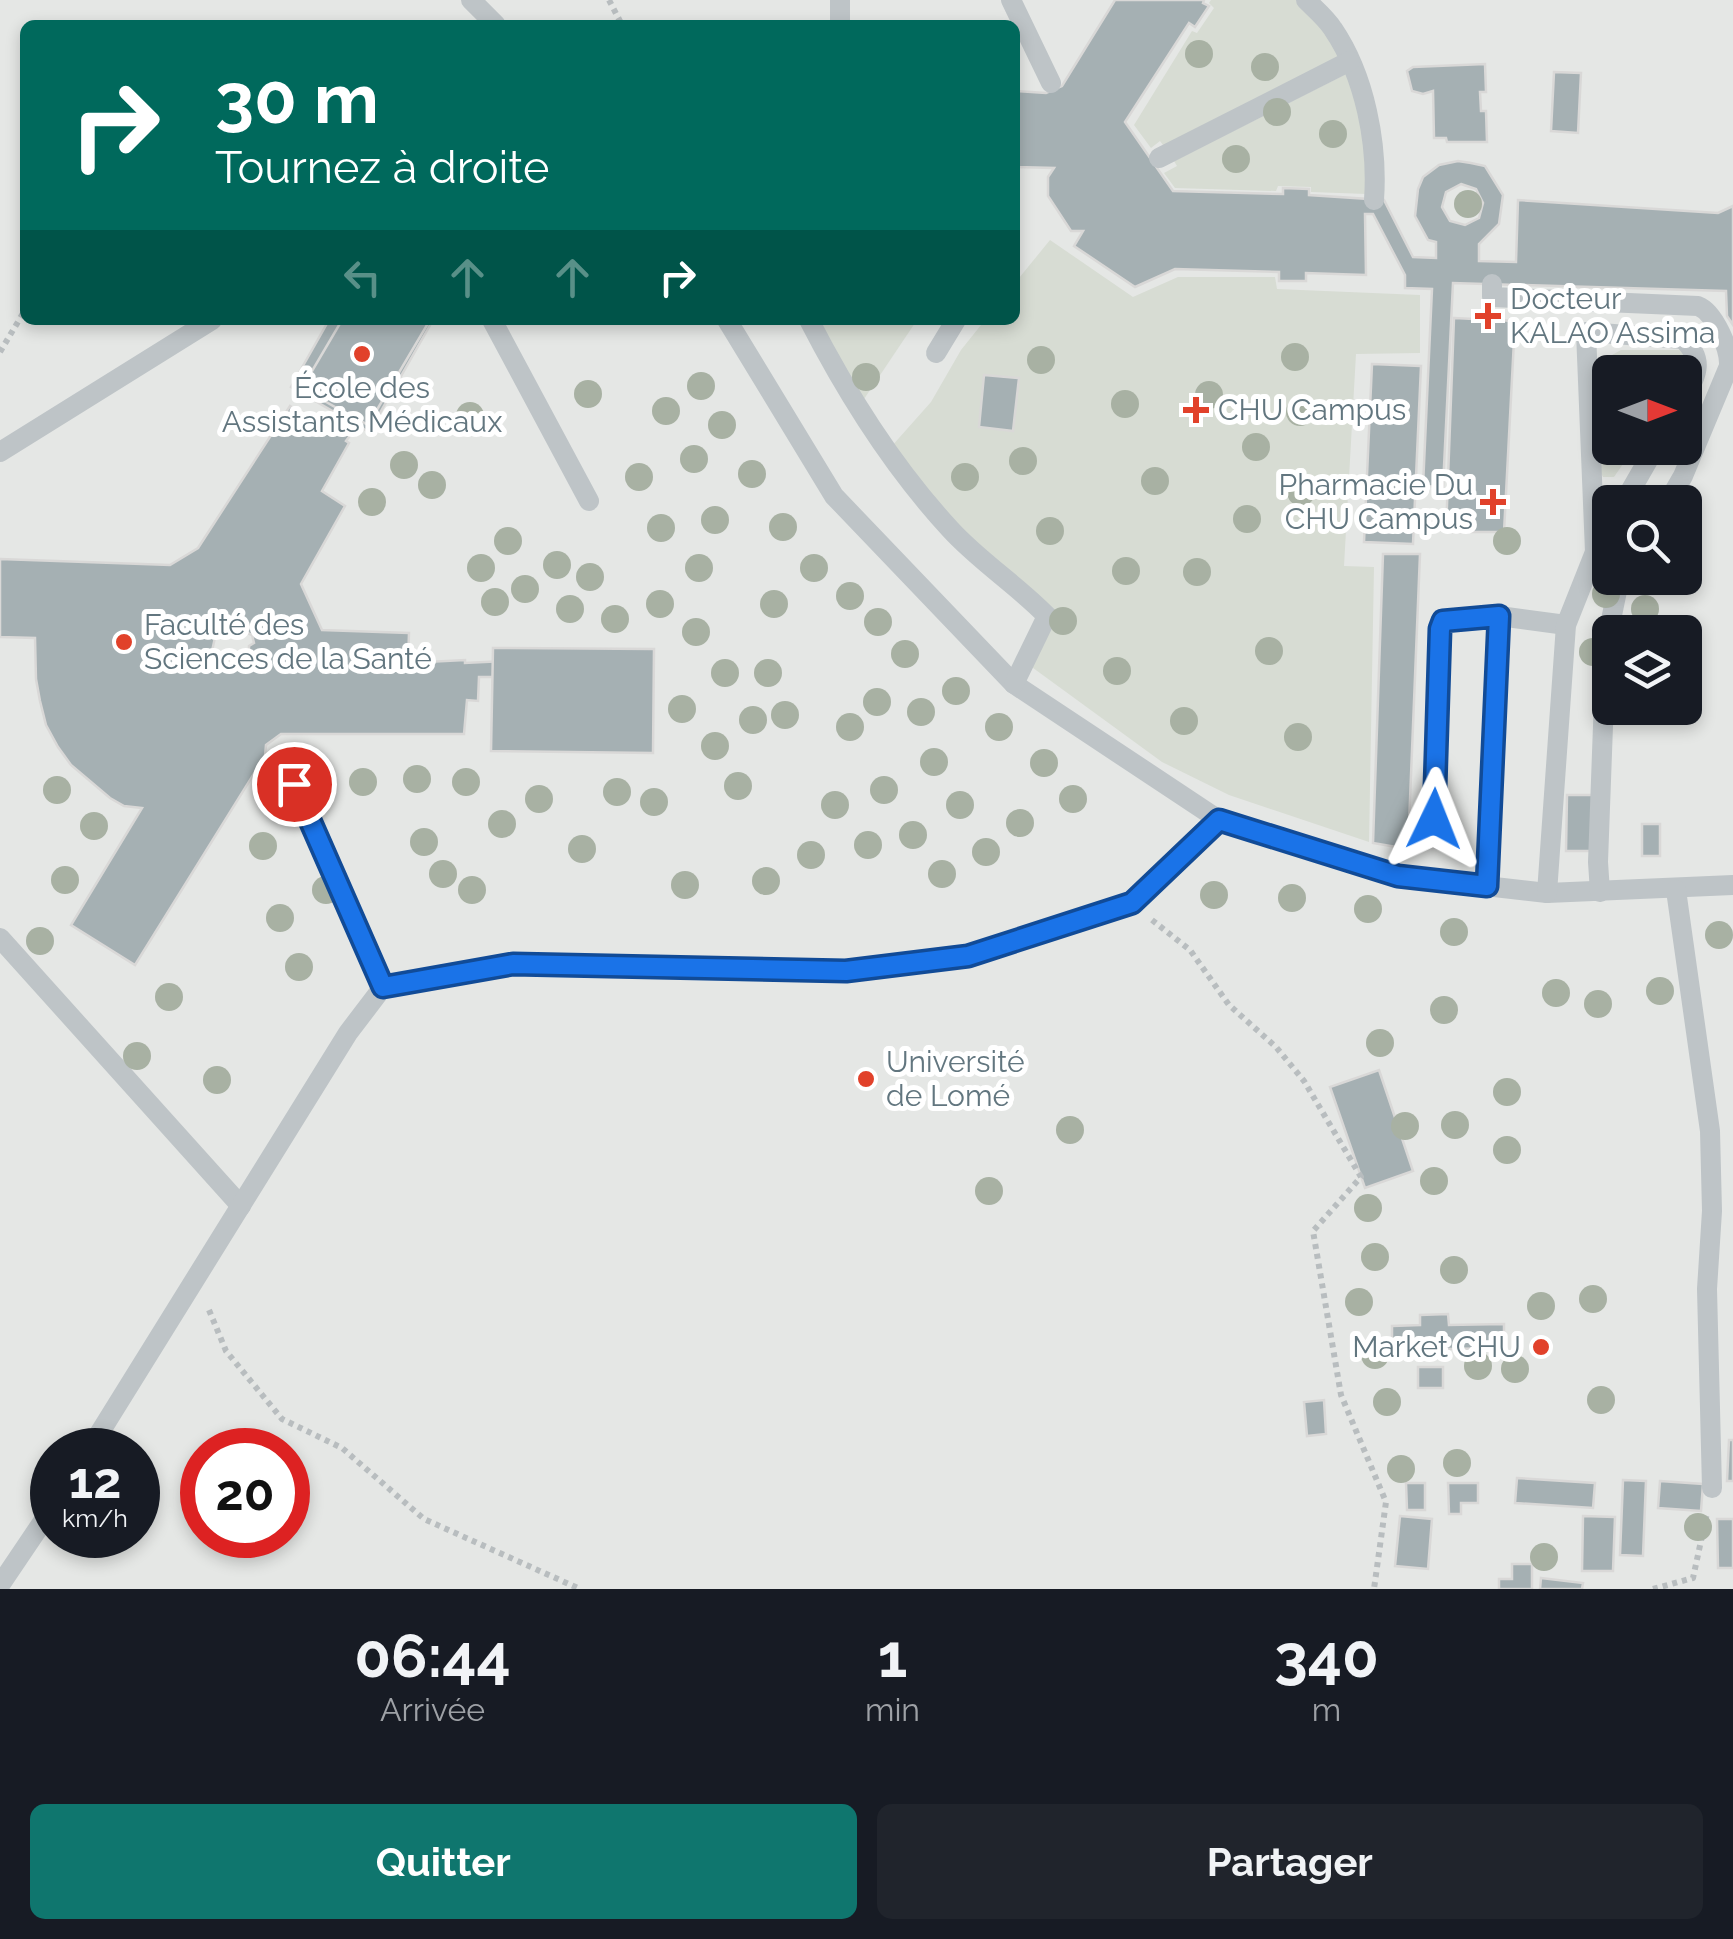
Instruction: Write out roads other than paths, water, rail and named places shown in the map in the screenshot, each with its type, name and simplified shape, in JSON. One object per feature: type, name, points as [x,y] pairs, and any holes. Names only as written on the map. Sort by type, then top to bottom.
[{"type":"lane","points":[[471,0],[491,20]]},
{"type":"lane","points":[[1011,0],[1051,83]]},
{"type":"lane","points":[[1306,0],[1332,28],[1363,97],[1371,134],[1374,200]]},
{"type":"lane","points":[[1160,158],[1350,61]]},
{"type":"lane","points":[[1492,284],[1492,297],[1705,308],[1725,336],[1729,366],[1678,485]]},
{"type":"lane","points":[[1587,302],[1592,485]]},
{"type":"lane","points":[[0,452],[204,325]]},
{"type":"lane","points":[[495,325],[590,500]]},
{"type":"lane","points":[[730,325],[834,496],[1014,684],[1219,820],[1398,876],[1547,893],[1733,885]]},
{"type":"lane","points":[[812,325],[847,394],[883,449],[952,532],[1046,616],[1014,684]]},
{"type":"lane","points":[[936,353],[953,325]]},
{"type":"lane","points":[[1586,332],[1683,340],[1695,355]]},
{"type":"lane","points":[[1695,352],[1725,336]]},
{"type":"lane","points":[[1547,893],[1566,625],[1592,560]]},
{"type":"lane","points":[[1600,892],[1606,644],[1615,595]]},
{"type":"lane","points":[[1434,819],[1443,621],[1499,616],[1566,625]]},
{"type":"lane","points":[[1487,886],[1499,616]]},
{"type":"lane","points":[[294,784],[383,987]]},
{"type":"lane","points":[[104,1428],[348,1033],[383,987],[513,964],[846,971],[968,956],[1132,903],[1219,820]]},
{"type":"lane","points":[[1676,890],[1710,1131],[1712,1210],[1707,1289],[1712,1488]]},
{"type":"lane","points":[[0,938],[241,1206]]},
{"type":"lane","points":[[0,1586],[30,1541]]},
{"type":"place","name":"Docteur KALAO Assima","points":[[1488,316]]},
{"type":"place","name":"École des Assistants Médicaux","points":[[362,354]]},
{"type":"place","name":"CHU Campus","points":[[1196,410]]},
{"type":"place","name":"Pharmacie Du CHU Campus","points":[[1493,502]]},
{"type":"place","name":"Faculté des Sciences de la Santé","points":[[124,642]]},
{"type":"place","name":"Université de Lomé","points":[[866,1079]]},
{"type":"place","name":"Market CHU","points":[[1541,1347]]}]
